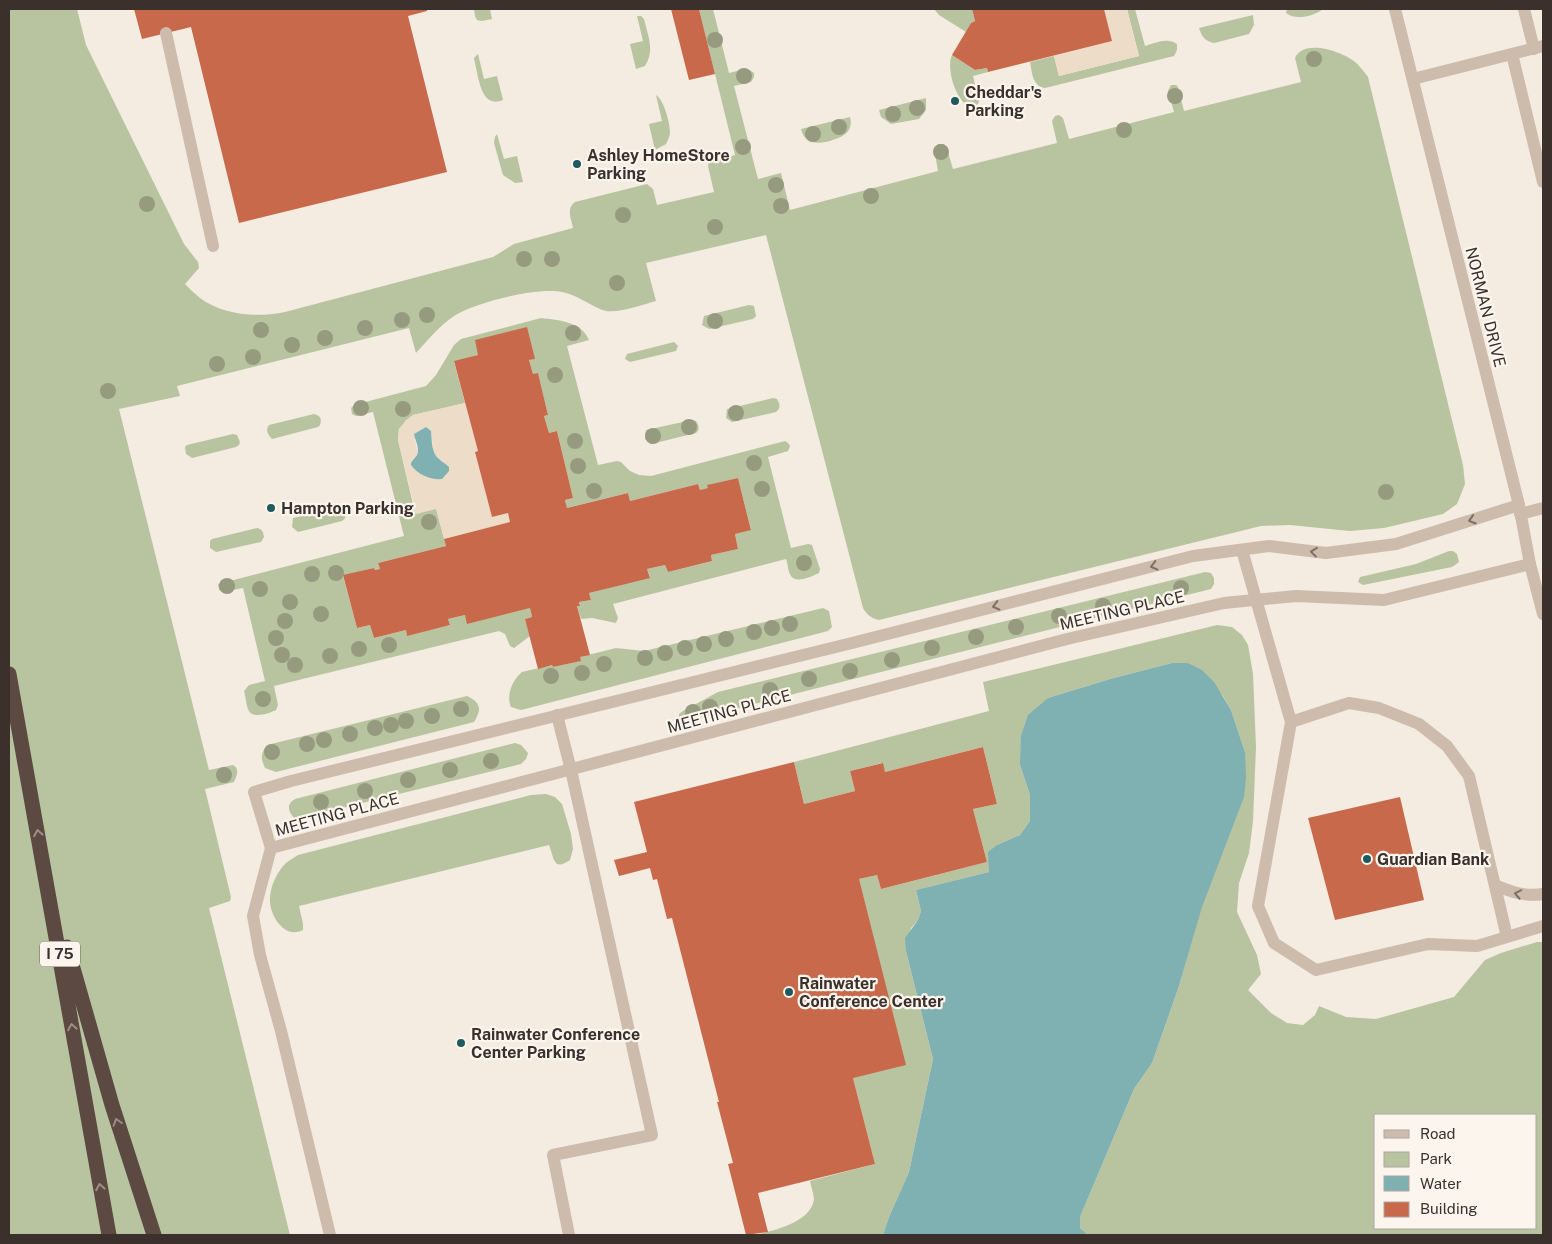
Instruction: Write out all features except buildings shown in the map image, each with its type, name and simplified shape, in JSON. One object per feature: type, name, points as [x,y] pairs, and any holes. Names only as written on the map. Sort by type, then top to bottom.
[{"type":"highway","name":"I 75","points":[[9,674],[109,1235]]},
{"type":"highway","points":[[45,869],[112,1105],[154,1235]]},
{"type":"street","name":"NORMAN DRIVE","points":[[1395,9],[1520,510],[1530,564],[1539,578],[1543,614]]},
{"type":"street","points":[[1413,79],[1539,47],[1524,9]]},
{"type":"street","points":[[166,33],[213,246]]},
{"type":"street","points":[[1512,54],[1543,182]]},
{"type":"street","name":"MEETING PLACE","points":[[1530,564],[1384,600],[1296,596],[1224,603],[1067,639],[270,848],[254,792],[291,781],[856,642],[1193,556],[1269,546],[1326,553],[1396,544],[1520,510],[1543,508]]},
{"type":"street","points":[[1242,550],[1291,722],[1258,906],[1274,943],[1316,970],[1428,944],[1477,946],[1543,926]]},
{"type":"street","points":[[1291,722],[1349,702],[1379,708],[1419,724],[1447,746],[1469,776],[1508,937]]},
{"type":"street","points":[[557,715],[571,770],[652,1135],[553,1154],[569,1235]]},
{"type":"street","points":[[270,848],[253,916],[260,956],[281,1031],[330,1235]]},
{"type":"street","points":[[1495,885],[1512,893],[1527,895],[1543,894]]},
{"type":"green space","points":[[9,9],[77,9],[86,45],[184,244],[198,262],[199,268],[185,284],[209,304],[229,311],[252,315],[285,312],[493,257],[514,244],[573,228],[570,211],[575,202],[647,184],[653,189],[657,205],[714,192],[708,166],[709,161],[735,155],[699,9],[713,9],[729,73],[745,70],[754,73],[751,82],[734,86],[758,179],[781,173],[790,210],[938,171],[934,148],[938,144],[944,144],[947,149],[953,169],[1057,143],[1052,121],[1055,116],[1059,115],[1063,118],[1069,139],[1174,112],[1168,91],[1171,85],[1178,87],[1184,111],[1301,82],[1295,58],[1300,52],[1315,48],[1333,51],[1355,62],[1368,77],[1463,465],[1465,484],[1457,504],[1443,514],[1384,528],[1350,531],[1290,525],[1261,526],[879,620],[876,619],[869,616],[863,608],[766,235],[646,263],[656,301],[635,307],[619,311],[606,311],[567,293],[551,291],[507,297],[477,306],[454,316],[416,353],[409,328],[177,386],[180,396],[119,409],[209,770],[233,765],[237,770],[234,782],[205,789],[231,897],[230,901],[209,908],[290,1235],[9,1235]]},
{"type":"green space","points":[[474,9],[490,9],[492,19],[477,20]]},
{"type":"green space","points":[[934,9],[972,9],[975,21],[971,23],[966,32],[939,15]]},
{"type":"green space","points":[[1127,9],[1135,9],[1145,46],[1161,41],[1173,42],[1177,44],[1174,56],[1045,88],[1037,85],[1033,78],[1030,62],[1054,56],[1059,76],[1139,56]]},
{"type":"green space","points":[[1287,9],[1323,9],[1315,14],[1295,17],[1286,13]]},
{"type":"green space","points":[[1253,15],[1254,25],[1249,34],[1214,43],[1204,38],[1199,28]]},
{"type":"green space","points":[[637,16],[641,16],[644,19],[649,37],[650,54],[645,66],[636,69],[630,44],[643,41]]},
{"type":"green space","points":[[478,54],[484,79],[497,76],[503,100],[496,102],[490,100],[482,91],[474,58]]},
{"type":"green space","points":[[952,55],[975,70],[987,68],[988,72],[973,76],[979,102],[977,105],[967,105],[955,89],[950,67]]},
{"type":"green space","points":[[656,95],[664,107],[670,132],[666,144],[655,150],[649,124],[662,121]]},
{"type":"green space","points":[[926,98],[926,110],[919,119],[891,124],[881,117],[879,110]]},
{"type":"green space","points":[[850,117],[849,131],[843,136],[830,141],[821,143],[809,141],[805,138],[801,129]]},
{"type":"green space","points":[[497,134],[504,159],[517,156],[523,182],[515,183],[503,175],[494,143]]},
{"type":"green space","points":[[749,305],[754,306],[756,316],[753,319],[709,329],[702,325],[704,316]]},
{"type":"green space","points":[[541,318],[569,323],[581,329],[589,340],[567,346],[598,465],[617,461],[639,475],[651,476],[785,441],[788,443],[790,446],[788,451],[768,457],[791,548],[808,544],[812,545],[820,569],[819,573],[805,579],[793,578],[789,572],[786,559],[613,604],[618,618],[616,623],[592,618],[581,619],[577,606],[580,605],[579,602],[591,600],[589,593],[650,577],[647,569],[665,565],[668,572],[712,561],[711,555],[738,549],[735,534],[751,529],[738,478],[708,485],[708,488],[700,490],[698,484],[630,501],[628,493],[567,508],[565,500],[573,498],[557,431],[549,433],[544,416],[548,415],[538,374],[533,374],[529,360],[534,359],[478,355],[454,362],[465,403],[413,415],[399,429],[398,440],[415,513],[436,508],[446,546],[378,563],[380,569],[375,570],[374,568],[343,576],[357,628],[370,625],[374,638],[406,630],[407,635],[450,625],[448,619],[465,615],[530,608],[532,617],[525,619],[530,636],[514,648],[510,646],[505,634],[499,631],[274,686],[278,705],[276,710],[262,715],[251,713],[247,707],[244,691],[249,685],[265,681],[243,588],[223,592],[219,590],[218,584],[404,536],[373,412],[356,416],[352,414],[351,408],[354,405],[426,386],[436,375],[454,345],[461,339]]},
{"type":"green space","points":[[674,342],[678,346],[676,351],[630,362],[625,359],[627,354]]},
{"type":"green space","points":[[773,398],[777,399],[779,404],[779,409],[776,412],[732,422],[726,418],[727,409]]},
{"type":"green space","points":[[314,414],[321,419],[318,427],[272,439],[268,432],[269,425]]},
{"type":"green space","points":[[692,420],[696,421],[698,426],[696,433],[651,444],[645,439],[646,430]]},
{"type":"green space","points":[[233,434],[237,435],[240,442],[236,447],[192,458],[186,454],[185,447],[187,445]]},
{"type":"green space","points":[[339,507],[343,508],[345,514],[345,518],[342,521],[298,532],[292,527],[293,518]]},
{"type":"green space","points":[[257,528],[263,533],[264,537],[261,542],[216,552],[210,548],[210,541],[212,539]]},
{"type":"green space","points":[[1449,551],[1457,554],[1459,562],[1452,567],[1363,585],[1358,582],[1360,577],[1416,564]]},
{"type":"green space","points":[[1205,572],[1211,573],[1214,578],[1214,584],[1211,589],[687,721],[679,718],[679,714],[683,711],[718,692]]},
{"type":"green space","points":[[823,608],[829,611],[832,627],[828,631],[521,710],[511,707],[509,698],[511,688],[515,679],[522,672],[580,661],[580,657],[616,648],[644,651]]},
{"type":"green space","points":[[1217,625],[1232,627],[1242,635],[1248,645],[1253,674],[1256,747],[1253,821],[1249,853],[1239,883],[1237,912],[1257,955],[1261,974],[1248,990],[1271,1013],[1287,1023],[1303,1025],[1315,1015],[1319,1006],[1346,1017],[1376,1019],[1454,997],[1485,960],[1501,953],[1537,942],[1543,942],[1543,1235],[1088,1235],[1080,1228],[1080,1217],[1134,1089],[1152,1063],[1178,989],[1245,752],[1231,710],[1223,696],[1188,663],[1172,663],[1048,698],[1020,765],[1030,795],[1030,821],[1020,835],[997,845],[989,872],[916,890],[921,911],[918,920],[911,928],[906,951],[933,1059],[909,1172],[883,1235],[754,1235],[789,1225],[805,1215],[811,1208],[814,1200],[810,1181],[875,1164],[853,1078],[859,879],[877,875],[881,889],[987,862],[973,809],[997,804],[983,747],[885,772],[882,763],[850,771],[855,791],[804,804],[794,762],[989,711],[983,682]]},
{"type":"green space","points":[[467,696],[475,701],[479,707],[474,722],[276,772],[265,768],[262,754],[267,745]]},
{"type":"green space","points":[[515,743],[521,745],[528,753],[526,759],[521,764],[301,818],[294,818],[289,810],[290,803],[295,799]]},
{"type":"green space","points":[[546,794],[555,797],[562,804],[571,834],[573,849],[570,860],[564,863],[557,864],[555,862],[549,845],[299,906],[303,930],[296,932],[284,929],[272,912],[270,894],[274,880],[285,864],[298,855],[531,795]]},
{"type":"shaded area","name":"Cheddar's Parking","points":[[1104,9],[1127,9],[1139,56],[1059,76],[1054,56],[1112,41]]},
{"type":"shaded area","points":[[465,403],[478,451],[475,452],[492,517],[508,513],[510,522],[444,539],[436,509],[416,514],[398,440],[399,429],[413,415]],"holes":[[[426,427],[432,434],[433,451],[439,460],[444,462],[411,461],[417,455],[414,434]]]},
{"type":"water","points":[[426,427],[431,431],[432,446],[436,456],[449,467],[449,471],[442,479],[425,476],[417,472],[411,465],[418,452],[414,434]]},
{"type":"water","points":[[1172,663],[1188,663],[1202,670],[1214,682],[1231,710],[1245,752],[1246,777],[1244,797],[1202,907],[1178,989],[1152,1063],[1134,1089],[1080,1217],[1080,1228],[1088,1235],[883,1235],[909,1172],[933,1059],[906,951],[905,938],[918,920],[921,911],[916,890],[989,872],[988,852],[997,845],[1020,835],[1030,821],[1030,795],[1020,765],[1021,736],[1028,715],[1048,698]]},
{"type":"place","name":"Cheddar's Parking","points":[[955,101]]},
{"type":"place","name":"Ashley HomeStore Parking","points":[[577,164]]},
{"type":"place","name":"Hampton Parking","points":[[271,508]]},
{"type":"place","name":"Guardian Bank","points":[[1367,859]]},
{"type":"place","name":"Rainwater Conference Center","points":[[789,992]]},
{"type":"place","name":"Rainwater Conference Center Parking","points":[[461,1043]]}]
